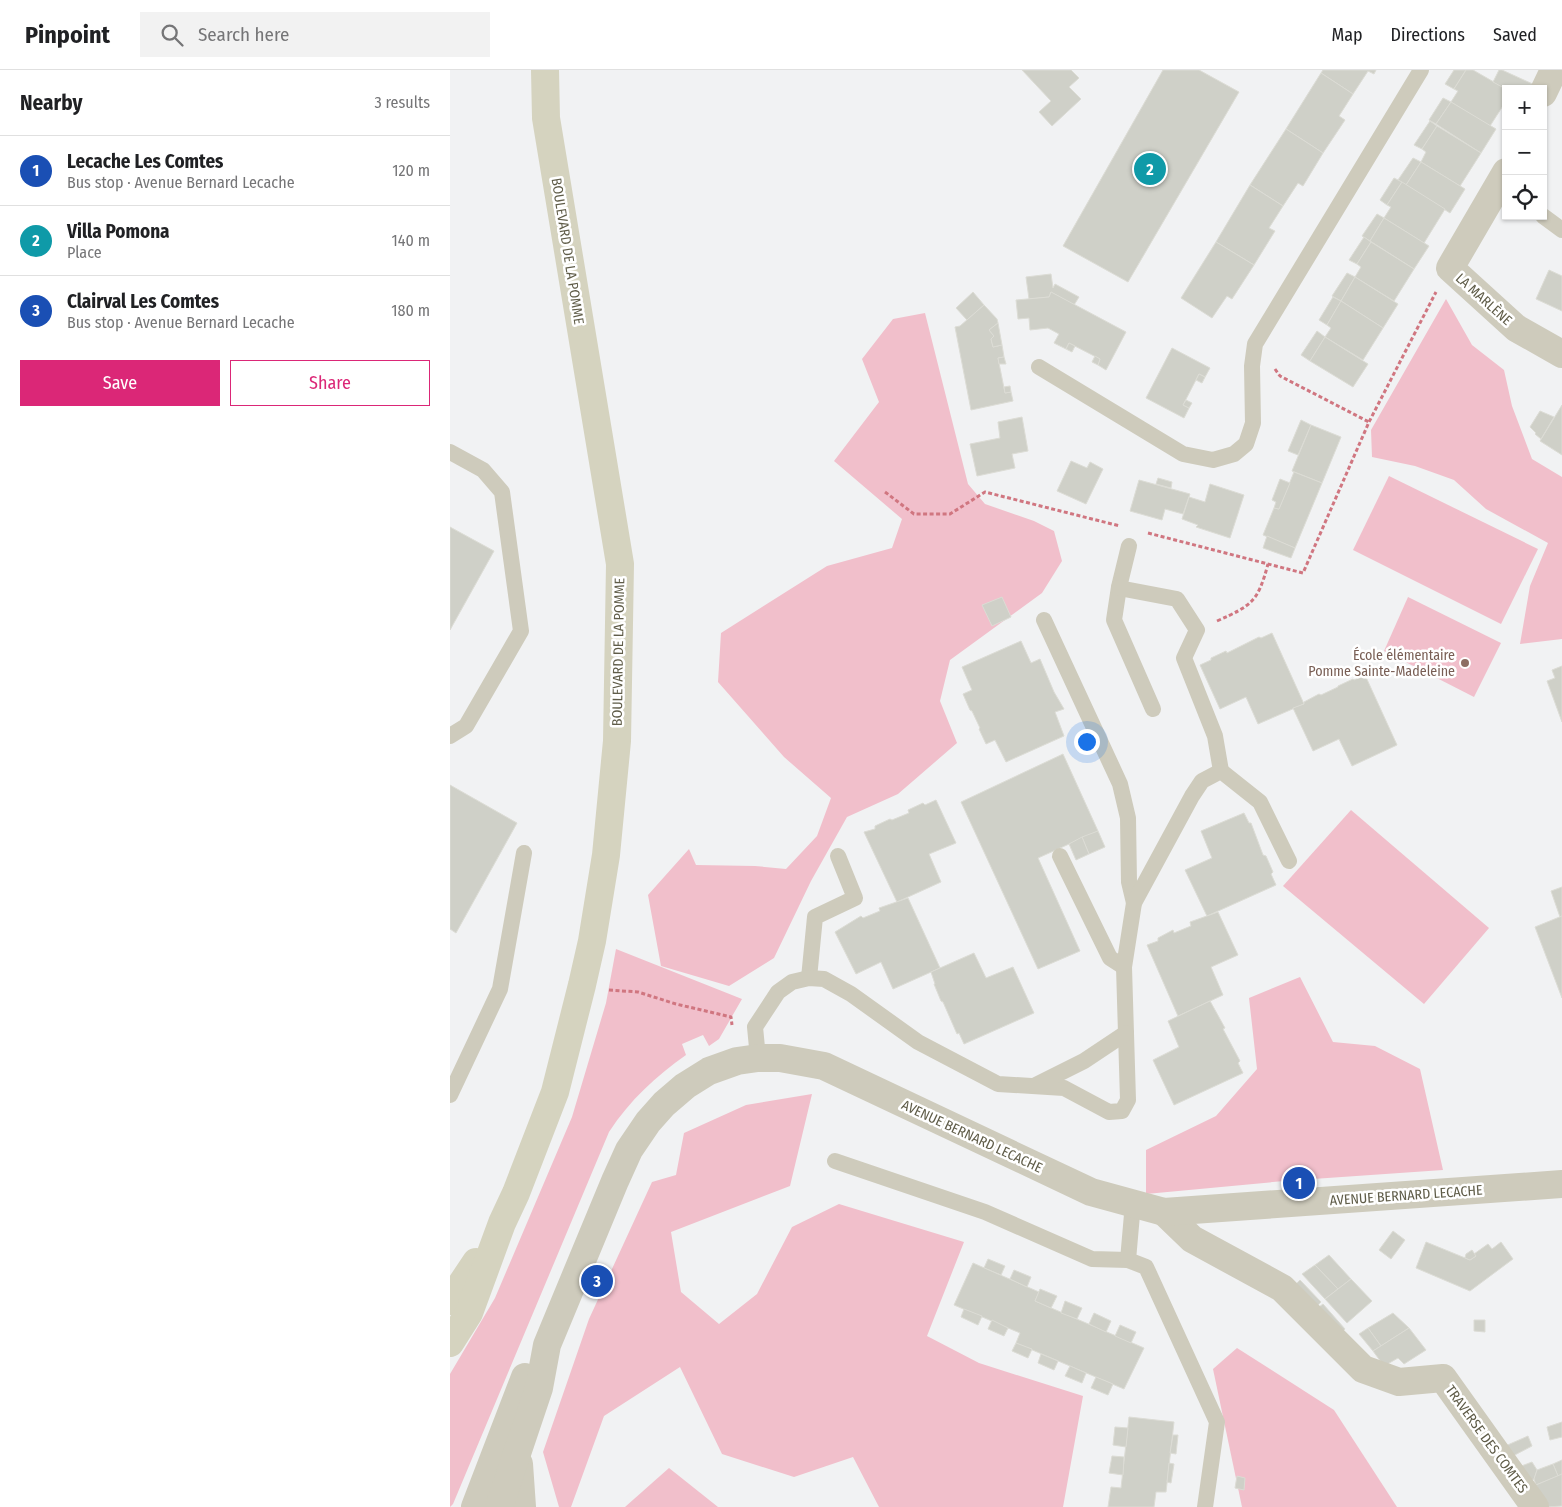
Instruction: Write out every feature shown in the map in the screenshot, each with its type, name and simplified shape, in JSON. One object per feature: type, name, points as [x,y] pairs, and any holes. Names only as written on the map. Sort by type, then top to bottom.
[{"type":"main road","name":"BOULEVARD DE LA POMME","points":[[450,1342],[469,1313],[502,1223],[516,1193],[555,1092],[582,985],[606,855],[616,741],[620,564],[546,118],[545,70]]},
{"type":"main road","name":"BOULEVARD DE LA POMME","points":[[450,1302],[502,1223]]},
{"type":"street","points":[[1547,85],[1554,70]]},
{"type":"street","name":"LA MARLÈNE","points":[[1502,184],[1450,268],[1516,328],[1562,354]]},
{"type":"street","name":"AVENUE BERNARD LECACHE","points":[[499,1507],[519,1451],[538,1388],[547,1345],[629,1150],[648,1122],[684,1086],[709,1071],[736,1061],[780,1058],[824,1066],[1092,1192],[1164,1212],[1562,1184]]},
{"type":"street","name":"TRAVERSE DES COMTES","points":[[1164,1212],[1192,1239],[1282,1288],[1363,1369],[1399,1382],[1443,1378],[1535,1507]]},
{"type":"street","name":"AVENUE BERNARD LECACHE","points":[[474,1507],[522,1381],[547,1345]]},
{"type":"street","points":[[519,1451],[522,1507]]},
{"type":"lane","points":[[1039,367],[1184,454],[1213,460],[1234,454],[1246,444],[1253,423],[1252,366],[1255,344],[1421,70]]},
{"type":"lane","points":[[1547,219],[1562,230]]},
{"type":"lane","points":[[450,452],[484,470],[502,492],[521,631],[466,726],[450,736]]},
{"type":"lane","points":[[1129,546],[1114,620],[1153,709]]},
{"type":"lane","points":[[1119,588],[1177,599],[1197,630],[1184,658],[1214,736],[1222,771],[1260,802],[1289,861]]},
{"type":"lane","points":[[1044,620],[1120,784],[1128,818],[1129,882],[1134,903]]},
{"type":"lane","points":[[758,1058],[755,1027],[778,992],[792,982],[809,978],[824,979],[851,994],[918,1042],[998,1084],[1064,1088],[1109,1112],[1122,1111],[1128,1100],[1124,967],[1134,903],[1202,781],[1222,771]]},
{"type":"lane","points":[[450,1096],[500,989],[524,853]]},
{"type":"lane","points":[[809,978],[815,917],[855,898],[838,856]]},
{"type":"lane","points":[[1060,856],[1110,958],[1124,967]]},
{"type":"lane","points":[[1032,1087],[1084,1061],[1126,1033]]},
{"type":"lane","points":[[835,1161],[985,1212],[1092,1258],[1128,1260],[1146,1267],[1217,1422],[1205,1507]]},
{"type":"lane","points":[[1128,1260],[1133,1203]]},
{"type":"path","points":[[1255,344],[1280,376],[1369,422]]},
{"type":"path","points":[[1197,630],[1251,604],[1261,589],[1268,564]]},
{"type":"path","points":[[604,990],[638,992],[731,1018]]},
{"type":"shaded area","points":[[1446,299],[1472,345],[1504,370],[1512,406],[1532,459],[1562,477],[1562,639],[1520,644],[1530,586],[1548,543],[1486,509],[1454,480],[1415,466],[1372,457],[1371,430]]},
{"type":"shaded area","points":[[925,313],[968,484],[985,504],[1034,521],[1054,531],[1062,561],[1042,593],[950,660],[940,701],[957,743],[898,794],[847,817],[811,881],[774,958],[729,986],[661,966],[648,895],[689,849],[696,865],[755,866],[786,869],[817,836],[831,798],[784,757],[718,682],[721,633],[827,566],[892,548],[902,519],[834,461],[879,402],[862,359],[893,319]]},
{"type":"shaded area","points":[[1389,476],[1538,549],[1501,624],[1353,550]]},
{"type":"shaded area","points":[[1408,597],[1501,643],[1474,697],[1384,651]]},
{"type":"shaded area","points":[[1351,810],[1489,928],[1424,1004],[1283,886]]},
{"type":"shaded area","points":[[616,949],[742,999],[719,1039],[709,1046],[703,1035],[682,1044],[686,1055],[644,1089],[609,1132],[453,1504],[450,1507],[450,1374],[495,1298],[572,1117],[606,1003]]},
{"type":"shaded area","points":[[1300,977],[1333,1042],[1375,1046],[1420,1069],[1443,1170],[1284,1181],[1146,1194],[1146,1150],[1216,1116],[1257,1069],[1249,998]]},
{"type":"shaded area","points":[[812,1094],[790,1186],[671,1232],[681,1292],[719,1324],[757,1294],[792,1227],[839,1204],[964,1242],[927,1336],[979,1363],[1083,1396],[1063,1507],[879,1507],[853,1457],[794,1477],[722,1454],[680,1367],[604,1416],[571,1507],[559,1507],[543,1452],[589,1319],[652,1182],[676,1175],[684,1133],[746,1105]]},
{"type":"shaded area","points":[[1237,1348],[1334,1410],[1397,1507],[1242,1507],[1213,1369]]},
{"type":"shaded area","points":[[669,1468],[718,1507],[625,1507]]},
{"type":"building","points":[[1022,70],[1071,70],[1079,78],[1069,87],[1081,99],[1052,126],[1039,112],[1051,101]]},
{"type":"building","points":[[1163,70],[1199,70],[1239,92],[1128,282],[1063,246]]},
{"type":"building","points":[[1323,70],[1376,70],[1374,74],[1368,71],[1353,94],[1321,73]]},
{"type":"building","points":[[1454,70],[1466,70],[1454,89],[1445,84]]},
{"type":"building","points":[[1466,70],[1473,70],[1502,87],[1502,107],[1490,126],[1451,102],[1458,91],[1454,89]]},
{"type":"building","points":[[1499,70],[1502,70],[1535,85],[1502,85],[1502,87],[1493,82]]},
{"type":"building","points":[[1321,73],[1353,94],[1339,116],[1345,120],[1323,153],[1286,129]]},
{"type":"building","points":[[1443,98],[1451,102],[1436,124],[1429,120]]},
{"type":"building","points":[[1451,102],[1496,129],[1481,153],[1436,124]]},
{"type":"building","points":[[1430,121],[1437,126],[1422,149],[1414,145]]},
{"type":"building","points":[[1437,126],[1481,153],[1460,186],[1421,162],[1426,152],[1422,149]]},
{"type":"building","points":[[1286,129],[1323,153],[1303,186],[1298,183],[1283,206],[1250,185]]},
{"type":"building","points":[[1413,158],[1421,162],[1406,185],[1398,180]]},
{"type":"building","points":[[1421,162],[1465,189],[1450,213],[1406,185]]},
{"type":"building","points":[[1394,178],[1402,182],[1387,205],[1380,200]]},
{"type":"building","points":[[1402,182],[1445,209],[1424,243],[1384,218],[1391,207],[1387,205]]},
{"type":"building","points":[[1250,185],[1283,206],[1269,228],[1275,231],[1254,265],[1216,242]]},
{"type":"building","points":[[1377,214],[1384,218],[1370,241],[1362,236]]},
{"type":"building","points":[[1384,218],[1429,246],[1414,269],[1370,241]]},
{"type":"building","points":[[1364,237],[1371,242],[1357,264],[1349,260]]},
{"type":"building","points":[[1216,242],[1254,265],[1232,299],[1227,296],[1212,318],[1181,298]]},
{"type":"building","points":[[1371,242],[1414,269],[1394,301],[1355,277],[1361,267],[1357,264]]},
{"type":"building","points":[[1549,270],[1562,276],[1562,311],[1536,299]]},
{"type":"building","points":[[1347,273],[1355,277],[1341,301],[1332,296]]},
{"type":"building","points":[[1051,274],[1053,288],[1055,284],[1079,297],[1074,305],[1051,292],[1049,297],[1029,299],[1026,277]]},
{"type":"building","points":[[1355,277],[1398,304],[1383,328],[1341,301]]},
{"type":"building","points":[[973,292],[984,305],[967,320],[956,308]]},
{"type":"building","points":[[1051,292],[1126,332],[1106,370],[1098,365],[1100,359],[1069,343],[1066,349],[1054,343],[1059,334],[1048,328],[1030,330],[1029,318],[1018,319],[1016,300],[1049,297]]},
{"type":"building","points":[[1333,297],[1341,301],[1327,325],[1319,320]]},
{"type":"building","points":[[1341,301],[1383,328],[1363,360],[1325,337],[1331,328],[1327,325]]},
{"type":"building","points":[[984,305],[997,319],[998,323],[989,330],[994,336],[991,339],[993,347],[1002,345],[1004,357],[998,358],[1005,393],[1011,392],[1013,401],[971,410],[955,327],[960,326]]},
{"type":"building","points":[[998,323],[1002,345],[993,347],[991,339],[994,336],[989,330]]},
{"type":"building","points":[[1317,331],[1325,337],[1310,361],[1301,355]]},
{"type":"building","points":[[1325,337],[1368,364],[1353,387],[1310,361]]},
{"type":"building","points":[[1069,343],[1075,346],[1072,352],[1066,349]]},
{"type":"building","points":[[1172,348],[1210,368],[1205,377],[1199,374],[1183,405],[1189,408],[1184,418],[1146,398]]},
{"type":"building","points":[[1095,356],[1100,359],[1098,365],[1092,362]]},
{"type":"building","points":[[1004,357],[1006,364],[999,364],[998,358]]},
{"type":"building","points":[[1199,374],[1205,377],[1202,383],[1196,380]]},
{"type":"building","points":[[1010,386],[1011,392],[1005,393],[1004,387]]},
{"type":"building","points":[[1186,400],[1192,403],[1189,408],[1183,405]]},
{"type":"building","points":[[1562,405],[1562,455],[1540,441]]},
{"type":"building","points":[[1540,411],[1554,417],[1541,439],[1530,427]]},
{"type":"building","points":[[1022,417],[1028,451],[1012,454],[1015,468],[977,476],[970,444],[1000,438],[998,422]]},
{"type":"building","points":[[1301,420],[1311,425],[1298,455],[1288,451]]},
{"type":"building","points":[[1311,425],[1341,437],[1322,483],[1292,471]]},
{"type":"building","points":[[1071,461],[1087,468],[1090,462],[1103,469],[1086,504],[1057,491]]},
{"type":"building","points":[[1294,472],[1322,483],[1295,548],[1263,535],[1274,508],[1279,509]]},
{"type":"building","points":[[1158,478],[1172,482],[1171,488],[1156,484]]},
{"type":"building","points":[[1280,479],[1290,483],[1279,509],[1274,508],[1276,502],[1272,500]]},
{"type":"building","points":[[1139,480],[1190,494],[1183,514],[1165,509],[1162,520],[1130,511]]},
{"type":"building","points":[[1210,484],[1244,495],[1230,538],[1196,527],[1198,525],[1182,519],[1189,497],[1205,502]]},
{"type":"building","points":[[450,527],[494,551],[450,630]]},
{"type":"building","points":[[1267,536],[1295,548],[1291,558],[1263,548]]},
{"type":"building","points":[[1002,597],[1011,617],[992,626],[982,605]]},
{"type":"building","points":[[1272,633],[1304,704],[1258,724],[1246,697],[1220,709],[1200,665],[1226,651],[1227,653],[1259,637],[1261,638]]},
{"type":"building","points":[[1021,641],[1031,663],[1040,659],[1054,692],[1064,709],[1055,712],[1064,736],[1006,762],[995,740],[986,744],[970,710],[963,694],[972,690],[962,667]]},
{"type":"building","points":[[1562,666],[1562,722],[1547,681],[1555,678],[1552,670]]},
{"type":"building","points":[[1365,675],[1397,745],[1352,766],[1339,739],[1313,751],[1293,708],[1304,704],[1304,702],[1319,694],[1321,695]]},
{"type":"building","points":[[1063,754],[1098,831],[1038,858],[1080,951],[1038,969],[961,802]]},
{"type":"building","points":[[450,785],[517,823],[456,933],[450,929]]},
{"type":"building","points":[[936,800],[956,843],[929,854],[941,882],[897,902],[864,832],[875,829],[875,826],[890,819],[892,820],[909,813],[908,810],[923,803],[925,805]]},
{"type":"building","points":[[1244,813],[1249,823],[1251,823],[1263,855],[1266,856],[1276,885],[1207,916],[1185,870],[1212,858],[1201,831]]},
{"type":"building","points":[[1098,831],[1105,847],[1089,854],[1082,837]]},
{"type":"building","points":[[1082,837],[1089,854],[1076,860],[1069,844]]},
{"type":"building","points":[[1562,887],[1562,916],[1560,917],[1551,891]]},
{"type":"building","points":[[908,898],[940,968],[893,989],[881,962],[856,974],[835,932],[861,916],[863,918],[880,911],[879,908]]},
{"type":"building","points":[[1218,912],[1238,955],[1211,967],[1223,995],[1178,1016],[1147,945],[1158,941],[1158,938],[1173,930],[1174,933],[1191,926],[1190,922]]},
{"type":"building","points":[[1562,916],[1562,998],[1535,927]]},
{"type":"building","points":[[974,953],[986,978],[1013,967],[1034,1013],[964,1044],[941,1001],[931,972]]},
{"type":"building","points":[[1210,1001],[1225,1028],[1223,1029],[1240,1061],[1238,1063],[1243,1073],[1174,1105],[1153,1060],[1179,1047],[1168,1021]]},
{"type":"building","points":[[1393,1231],[1405,1240],[1391,1259],[1379,1250]]},
{"type":"building","points":[[1426,1242],[1470,1260],[1476,1256],[1474,1254],[1488,1244],[1492,1249],[1501,1242],[1513,1259],[1470,1291],[1416,1268]]},
{"type":"building","points":[[1472,1250],[1476,1256],[1470,1260],[1465,1258],[1466,1254]]},
{"type":"building","points":[[1329,1255],[1351,1279],[1338,1289],[1315,1265]]},
{"type":"building","points":[[988,1259],[1005,1266],[1001,1275],[984,1268]]},
{"type":"building","points":[[973,1263],[1039,1292],[1035,1301],[1144,1348],[1124,1389],[1016,1343],[1020,1333],[954,1305]]},
{"type":"building","points":[[1315,1265],[1338,1289],[1325,1299],[1302,1274]]},
{"type":"building","points":[[1014,1270],[1031,1277],[1027,1287],[1010,1279]]},
{"type":"building","points":[[1351,1279],[1372,1301],[1347,1323],[1325,1299]]},
{"type":"building","points":[[1300,1280],[1321,1302],[1314,1309],[1293,1287]]},
{"type":"building","points":[[1040,1289],[1057,1296],[1051,1308],[1035,1301]]},
{"type":"building","points":[[1065,1301],[1082,1308],[1077,1319],[1061,1313]]},
{"type":"building","points":[[1323,1304],[1345,1329],[1339,1335],[1315,1310]]},
{"type":"building","points":[[964,1309],[982,1316],[978,1325],[961,1317]]},
{"type":"building","points":[[1094,1313],[1111,1321],[1106,1332],[1089,1324]]},
{"type":"building","points":[[1393,1313],[1409,1328],[1381,1346],[1368,1328]]},
{"type":"building","points":[[992,1320],[1008,1328],[1004,1336],[988,1329]]},
{"type":"building","points":[[1474,1320],[1485,1320],[1485,1332],[1474,1331]]},
{"type":"building","points":[[1120,1325],[1136,1332],[1131,1343],[1115,1336]]},
{"type":"building","points":[[1368,1328],[1381,1346],[1373,1351],[1359,1334]]},
{"type":"building","points":[[1409,1328],[1426,1350],[1404,1364],[1398,1358],[1384,1366],[1373,1351]]},
{"type":"building","points":[[1016,1343],[1032,1349],[1028,1358],[1012,1351]]},
{"type":"building","points":[[1041,1354],[1058,1361],[1054,1370],[1038,1363]]},
{"type":"building","points":[[1070,1366],[1086,1373],[1082,1383],[1065,1376]]},
{"type":"building","points":[[1096,1377],[1113,1384],[1108,1395],[1091,1388]]},
{"type":"building","points":[[1129,1417],[1174,1422],[1166,1492],[1156,1492],[1154,1507],[1108,1507],[1111,1487],[1121,1488]]},
{"type":"building","points":[[1562,1422],[1562,1437],[1550,1440],[1547,1427]]},
{"type":"building","points":[[1115,1427],[1128,1428],[1126,1447],[1113,1445]]},
{"type":"building","points":[[1173,1435],[1178,1435],[1176,1454],[1170,1453]]},
{"type":"building","points":[[1528,1436],[1532,1446],[1509,1458],[1503,1447]]},
{"type":"building","points":[[1112,1456],[1124,1457],[1123,1475],[1109,1473]]},
{"type":"building","points":[[1562,1460],[1562,1474],[1558,1476],[1553,1464]]},
{"type":"building","points":[[1532,1462],[1537,1470],[1534,1479],[1527,1483],[1516,1468]]},
{"type":"building","points":[[1169,1463],[1174,1464],[1171,1483],[1167,1482]]},
{"type":"building","points":[[1553,1464],[1558,1476],[1536,1485],[1534,1479],[1537,1470]]},
{"type":"building","points":[[1562,1474],[1562,1506],[1547,1507],[1536,1485]]},
{"type":"building","points":[[1237,1476],[1245,1478],[1244,1490],[1235,1488]]},
{"type":"place","name":"Villa Pomona","points":[[1150,169]]},
{"type":"place","name":"École élémentaire Pomme Sainte-Madeleine","points":[[1465,663]]},
{"type":"place","name":"Lecache Les Comtes","points":[[1299,1183]]},
{"type":"place","name":"Clairval Les Comtes","points":[[597,1281]]}]
